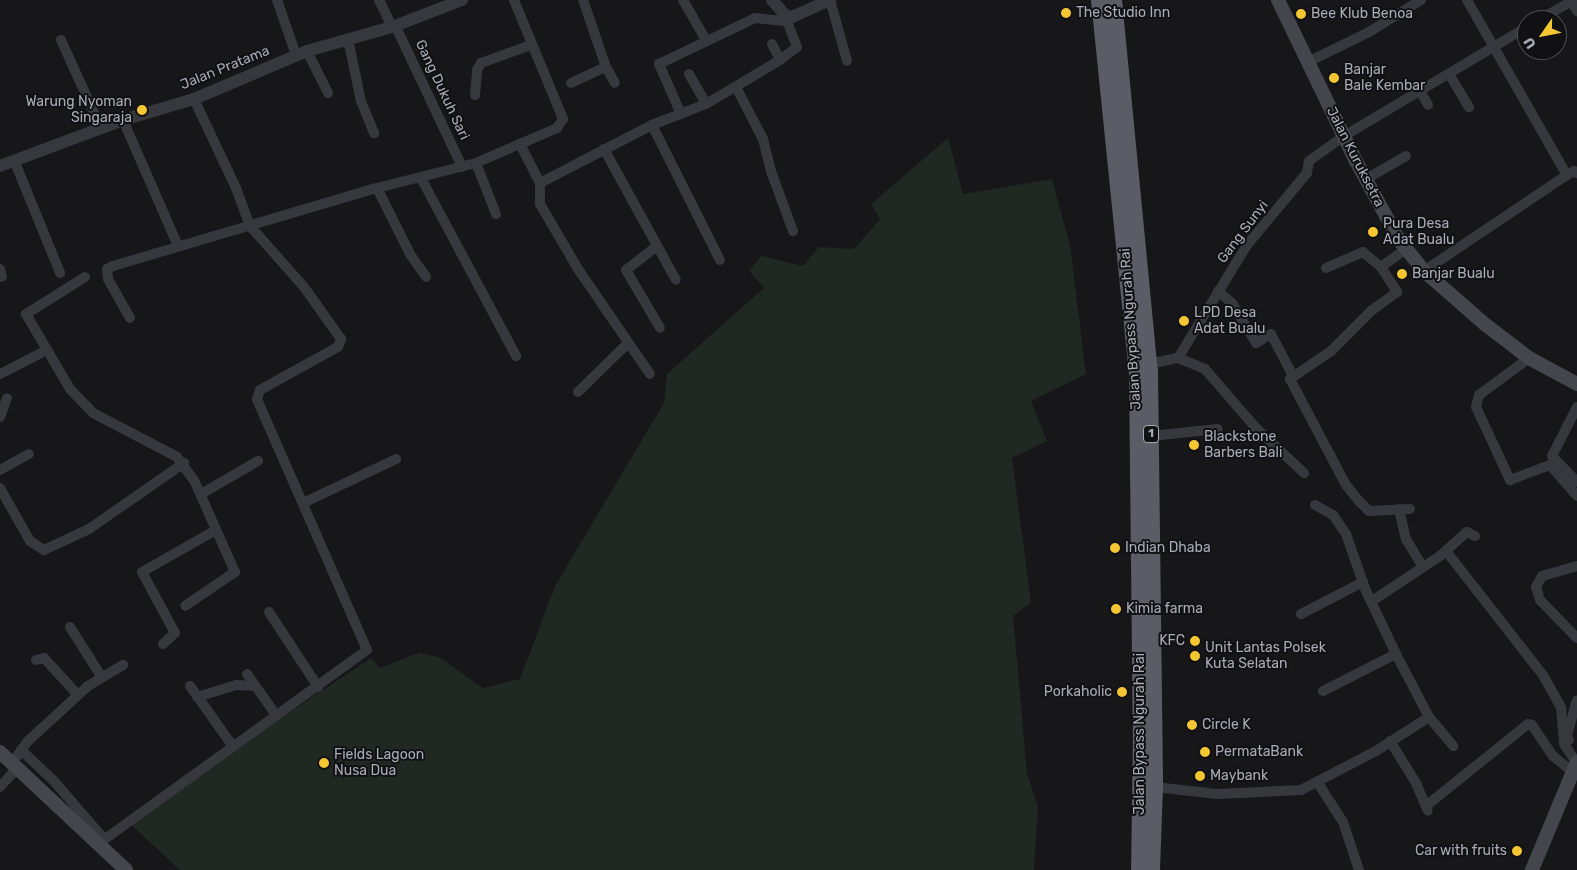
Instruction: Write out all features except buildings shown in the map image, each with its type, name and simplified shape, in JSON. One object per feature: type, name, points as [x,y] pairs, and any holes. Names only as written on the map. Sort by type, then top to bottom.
[{"type":"highway","name":"Jalan Bypass Ngurah Rai","points":[[1099,0],[1150,364],[1155,787],[1152,870]]},
{"type":"highway","name":"Jalan Bypass Ngurah Rai","points":[[1114,0],[1130,232],[1137,372],[1141,723],[1139,870]]},
{"type":"main road","name":"Jalan Kuruksetra","points":[[1278,0],[1366,179],[1406,249],[1424,270],[1529,358],[1577,384]]},
{"type":"main road","points":[[0,752],[101,842],[126,870]]},
{"type":"main road","points":[[1532,870],[1575,766]]},
{"type":"street","points":[[276,0],[302,53],[328,94]]},
{"type":"street","name":"Gang Dukuh Sari","points":[[379,0],[462,166]]},
{"type":"street","name":"Jalan Pratama","points":[[0,166],[123,120],[194,99],[302,53],[393,26],[462,0]]},
{"type":"street","points":[[130,318],[108,279],[107,269],[178,246],[377,188],[476,163],[558,128],[564,119],[531,45],[514,0]]},
{"type":"street","points":[[583,0],[606,67],[615,83]]},
{"type":"street","points":[[683,0],[706,40]]},
{"type":"street","points":[[540,183],[652,126],[706,104],[780,60],[797,46],[786,18],[772,0]]},
{"type":"street","points":[[681,114],[658,64],[755,18],[786,18],[801,14],[830,0],[847,61]]},
{"type":"street","points":[[1308,62],[1369,32],[1421,0]]},
{"type":"street","points":[[1424,270],[1572,174],[1468,0]]},
{"type":"street","points":[[1556,10],[1572,0],[1577,11]]},
{"type":"street","name":"Gang Sunyi","points":[[1178,358],[1218,291],[1264,222],[1307,173],[1309,161],[1344,136],[1517,33]]},
{"type":"street","points":[[348,39],[361,101],[374,134]]},
{"type":"street","points":[[61,40],[101,128]]},
{"type":"street","points":[[772,44],[780,60]]},
{"type":"street","points":[[475,96],[477,70],[481,63],[531,45]]},
{"type":"street","points":[[571,83],[606,67]]},
{"type":"street","points":[[689,74],[706,104]]},
{"type":"street","points":[[1449,74],[1469,107]]},
{"type":"street","points":[[736,86],[763,139],[772,174],[793,231]]},
{"type":"street","points":[[1420,91],[1428,105]]},
{"type":"street","points":[[21,750],[53,780],[101,842],[232,745],[318,687],[367,650],[261,410],[257,394],[338,347],[341,339],[304,287],[250,226],[236,188],[194,99]]},
{"type":"street","points":[[123,120],[178,246]]},
{"type":"street","points":[[652,126],[720,260]]},
{"type":"street","points":[[520,144],[540,183],[540,204],[578,269],[650,374]]},
{"type":"street","points":[[604,149],[676,280]]},
{"type":"street","points":[[1366,179],[1406,156]]},
{"type":"street","points":[[14,160],[60,273]]},
{"type":"street","points":[[476,163],[496,214]]},
{"type":"street","points":[[420,178],[516,356]]},
{"type":"street","points":[[377,188],[410,254],[426,277]]},
{"type":"street","points":[[657,246],[626,270],[660,328]]},
{"type":"street","points":[[1380,267],[1406,249]]},
{"type":"street","points":[[1292,374],[1330,352],[1372,310],[1397,292],[1380,267],[1363,252],[1326,268]]},
{"type":"street","points":[[85,277],[26,314],[70,389],[93,413],[184,463],[201,494],[235,573],[184,606]]},
{"type":"street","points":[[1218,291],[1232,303],[1256,343],[1271,334],[1292,374],[1290,378],[1349,489],[1368,511],[1410,509]]},
{"type":"street","points":[[578,392],[628,343]]},
{"type":"street","points":[[0,374],[47,350]]},
{"type":"street","points":[[1150,364],[1178,358],[1209,374],[1256,428],[1304,473]]},
{"type":"street","points":[[1529,358],[1475,401],[1508,478],[1515,480],[1550,465],[1577,496]]},
{"type":"street","points":[[0,417],[7,398]]},
{"type":"street","points":[[1577,407],[1552,456],[1577,482]]},
{"type":"street","points":[[1151,436],[1218,429]]},
{"type":"street","points":[[0,470],[29,454]]},
{"type":"street","points":[[303,503],[396,459]]},
{"type":"street","points":[[201,494],[258,461]]},
{"type":"street","points":[[0,488],[30,541],[44,550],[96,524],[184,463]]},
{"type":"street","points":[[1315,505],[1333,515],[1346,534],[1364,582],[1396,654],[1429,717],[1453,746]]},
{"type":"street","points":[[1399,509],[1406,539],[1422,567]]},
{"type":"street","points":[[163,644],[175,633],[142,572],[216,530]]},
{"type":"street","points":[[1372,601],[1446,551],[1467,532],[1475,536]]},
{"type":"street","points":[[1446,551],[1543,674],[1561,708],[1564,744],[1575,766]]},
{"type":"street","points":[[1577,566],[1542,576],[1536,587],[1540,600],[1577,638]]},
{"type":"street","points":[[1301,614],[1364,582]]},
{"type":"street","points":[[269,612],[318,687]]},
{"type":"street","points":[[70,627],[101,676]]},
{"type":"street","points":[[1323,691],[1396,654]]},
{"type":"street","points":[[36,660],[44,658],[78,695]]},
{"type":"street","points":[[0,787],[14,766],[21,750],[78,695],[101,676],[123,665]]},
{"type":"street","points":[[247,674],[276,715]]},
{"type":"street","points":[[197,698],[236,685],[255,686]]},
{"type":"street","points":[[190,686],[232,745]]},
{"type":"street","points":[[1577,700],[1567,735],[1577,754]]},
{"type":"street","points":[[1155,787],[1244,794],[1286,793],[1318,783],[1429,717]]},
{"type":"street","points":[[1390,741],[1427,809],[1528,724],[1532,725],[1553,756],[1575,766]]},
{"type":"street","points":[[1318,783],[1343,822],[1359,870]]},
{"type":"shaded area","points":[[948,138],[963,194],[1052,179],[1070,245],[1086,374],[1031,401],[1047,441],[1012,458],[1031,603],[1013,616],[1027,773],[1038,807],[1034,870],[180,870],[127,821],[371,658],[380,668],[418,653],[439,657],[483,688],[520,679],[555,586],[664,403],[667,374],[764,288],[749,271],[761,256],[803,266],[819,247],[854,249],[880,219],[871,204]]},
{"type":"place","name":"The Studio Inn","points":[[1066,13]]},
{"type":"place","name":"Bee Klub Benoa","points":[[1301,14]]},
{"type":"place","name":"Banjar Bale Kembar","points":[[1334,78]]},
{"type":"place","name":"Warung Nyoman Singaraja","points":[[142,110]]},
{"type":"place","name":"Pura Desa Adat Bualu","points":[[1373,232]]},
{"type":"place","name":"Banjar Bualu","points":[[1402,274]]},
{"type":"place","name":"LPD Desa Adat Bualu","points":[[1184,321]]},
{"type":"place","name":"Blackstone Barbers Bali","points":[[1194,445]]},
{"type":"place","name":"Indian Dhaba","points":[[1115,548]]},
{"type":"place","name":"Kimia farma","points":[[1116,609]]},
{"type":"place","name":"KFC","points":[[1195,641]]},
{"type":"place","name":"Unit Lantas Polsek Kuta Selatan","points":[[1195,656]]},
{"type":"place","name":"Porkaholic","points":[[1122,692]]},
{"type":"place","name":"Circle K","points":[[1192,725]]},
{"type":"place","name":"PermataBank","points":[[1205,752]]},
{"type":"place","name":"Fields Lagoon Nusa Dua","points":[[324,763]]},
{"type":"place","name":"Maybank","points":[[1200,776]]},
{"type":"place","name":"Car with fruits","points":[[1517,851]]}]
